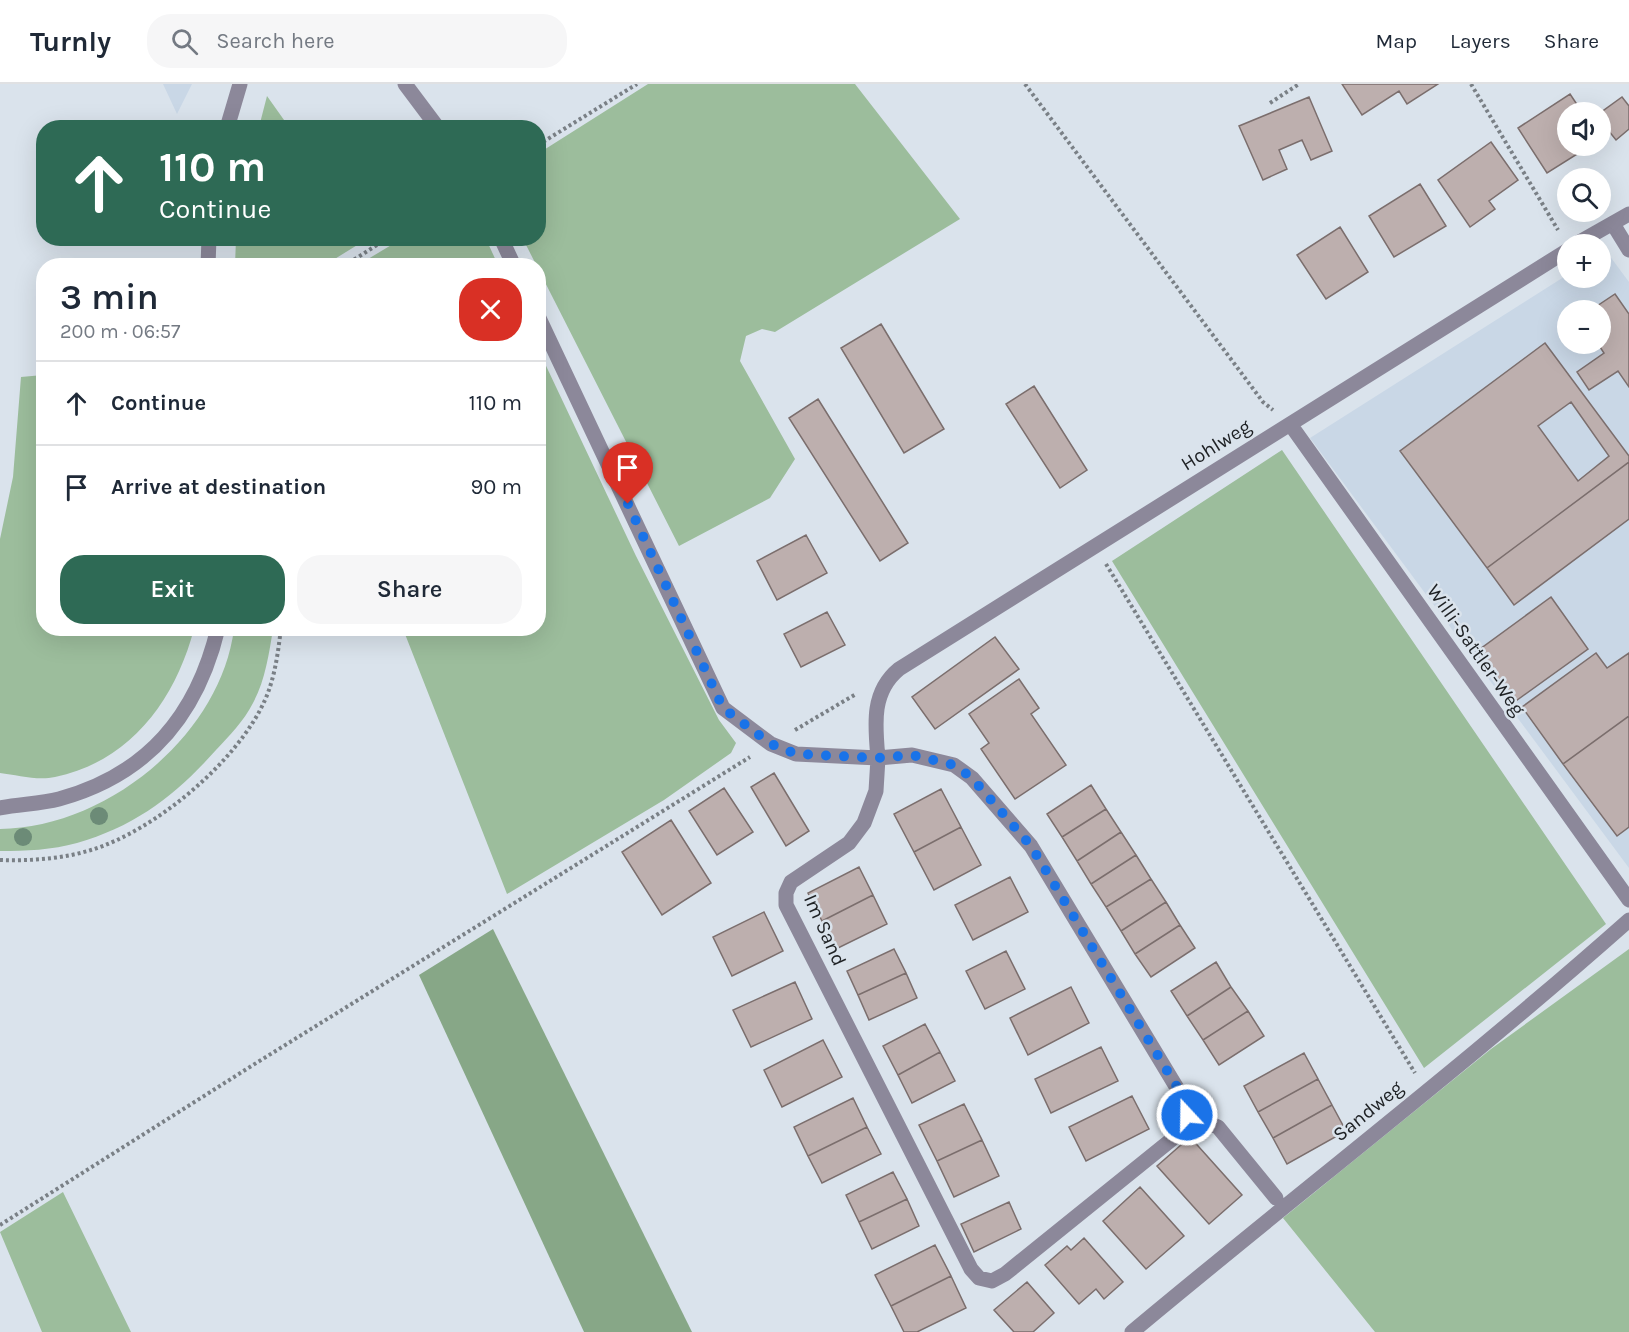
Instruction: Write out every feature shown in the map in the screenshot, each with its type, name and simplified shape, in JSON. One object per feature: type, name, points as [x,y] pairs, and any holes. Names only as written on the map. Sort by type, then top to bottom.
[{"type":"street","points":[[229,120],[240,84]]},
{"type":"street","points":[[405,84],[432,120]]},
{"type":"street","points":[[1594,234],[1629,214]]},
{"type":"street","points":[[1613,224],[1629,250]]},
{"type":"street","name":"Hohlweg","points":[[889,678],[1095,545],[1290,424],[1557,248]]},
{"type":"street","points":[[546,333],[723,708],[771,744],[796,754],[878,758],[912,755],[954,765],[972,778],[1031,846],[1186,1102],[1187,1115],[1218,1127],[1276,1198]]},
{"type":"street","name":"Willi-Sattler-Weg","points":[[1290,424],[1629,900]]},
{"type":"street","points":[[0,808],[73,795],[130,769],[161,741],[191,702],[209,664],[216,636]]},
{"type":"street","points":[[878,758],[876,709],[881,691],[889,678]]},
{"type":"street","name":"Im Sand","points":[[878,758],[876,791],[864,823],[849,843],[791,882],[786,893],[786,905],[971,1269],[980,1278],[992,1281],[1005,1274],[1181,1132],[1187,1115]]},
{"type":"street","points":[[0,799],[17,805]]},
{"type":"street","name":"Sandweg","points":[[1132,1332],[1458,1063],[1518,1019],[1629,920]]},
{"type":"path","points":[[546,140],[637,84]]},
{"type":"path","points":[[1025,84],[1263,402],[1290,424]]},
{"type":"path","points":[[1270,103],[1299,84]]},
{"type":"path","points":[[1471,84],[1559,234]]},
{"type":"path","points":[[357,258],[375,246]]},
{"type":"path","points":[[1095,545],[1426,1091]]},
{"type":"path","points":[[0,860],[60,857],[92,849],[128,835],[163,813],[221,762],[244,734],[264,701],[275,668],[280,636]]},
{"type":"path","points":[[0,1225],[771,744],[870,686],[889,678]]},
{"type":"shaded area","points":[[163,84],[192,84],[177,114]]},
{"type":"shaded area","points":[[1611,258],[1629,282],[1629,868],[1310,438],[1557,281],[1557,288],[1611,288]]},
{"type":"green space","points":[[648,84],[855,84],[960,219],[775,332],[762,329],[746,336],[740,361],[795,459],[770,498],[679,546],[546,284],[546,258],[533,258],[527,246],[546,246],[546,149]]},
{"type":"green space","points":[[267,96],[284,120],[261,120]]},
{"type":"green space","points":[[236,246],[356,246],[336,258],[235,258]]},
{"type":"green space","points":[[390,246],[489,246],[495,258],[370,258]]},
{"type":"green space","points":[[546,366],[636,556],[719,720],[736,743],[731,753],[664,800],[507,894],[406,636],[546,636]]},
{"type":"green space","points":[[36,376],[36,636],[192,636],[175,680],[162,703],[146,724],[106,757],[82,769],[55,777],[42,778],[0,773],[0,539],[13,477],[21,377]]},
{"type":"green space","points":[[1282,450],[1606,924],[1424,1068],[1112,561]]},
{"type":"green space","points":[[232,636],[272,636],[264,677],[249,710],[231,734],[170,795],[118,828],[77,843],[58,847],[0,851],[0,829],[40,825],[79,812],[117,793],[152,769],[182,739],[206,705],[224,668]]},
{"type":"green space","points":[[493,929],[692,1332],[584,1332],[419,975]]},
{"type":"green space","points":[[1629,949],[1629,1332],[1375,1332],[1283,1218],[1491,1049]]},
{"type":"green space","points":[[63,1192],[131,1332],[42,1332],[0,1232]]},
{"type":"building","points":[[1342,84],[1438,84],[1407,104],[1399,91],[1362,115]]},
{"type":"building","points":[[1570,94],[1575,102],[1558,102]]},
{"type":"building","points":[[1309,97],[1332,151],[1311,160],[1302,140],[1279,150],[1287,169],[1263,180],[1239,126]]},
{"type":"building","points":[[1622,97],[1629,106],[1629,129],[1616,140],[1611,134],[1611,105]]},
{"type":"building","points":[[1557,102],[1557,156],[1574,156],[1547,173],[1518,128]]},
{"type":"building","points":[[1491,142],[1518,180],[1489,201],[1495,209],[1470,227],[1438,180]]},
{"type":"building","points":[[1420,184],[1446,226],[1394,257],[1369,216]]},
{"type":"building","points":[[1340,227],[1368,272],[1326,299],[1297,255]]},
{"type":"building","points":[[1615,294],[1629,314],[1629,387],[1618,371],[1589,390],[1577,372],[1603,354],[1611,354],[1611,300],[1606,300]]},
{"type":"building","points":[[881,324],[944,429],[904,453],[841,348]]},
{"type":"building","points":[[1545,343],[1629,456],[1629,462],[1487,568],[1400,451]],"holes":[[[1571,402],[1609,456],[1578,481],[1538,426]]]},
{"type":"building","points":[[1034,386],[1087,470],[1060,488],[1006,404]]},
{"type":"building","points":[[818,399],[908,543],[880,561],[789,418]]},
{"type":"building","points":[[1629,462],[1629,519],[1514,605],[1487,568]]},
{"type":"building","points":[[806,535],[827,573],[777,600],[757,561]]},
{"type":"building","points":[[1551,597],[1588,649],[1513,703],[1476,652]]},
{"type":"building","points":[[827,612],[845,645],[801,667],[784,634]]},
{"type":"building","points":[[995,637],[1019,669],[935,729],[912,697]]},
{"type":"building","points":[[1596,653],[1607,668],[1629,653],[1629,716],[1563,764],[1522,707]]},
{"type":"building","points":[[1019,679],[1039,708],[1031,714],[1066,765],[1015,799],[981,749],[989,743],[969,714]]},
{"type":"building","points":[[1629,716],[1629,827],[1617,836],[1563,764]]},
{"type":"building","points":[[774,773],[809,831],[786,846],[751,787]]},
{"type":"building","points":[[1091,785],[1106,809],[1062,837],[1047,814]]},
{"type":"building","points":[[724,788],[753,832],[717,855],[689,811]]},
{"type":"building","points":[[941,789],[961,827],[914,852],[894,814]]},
{"type":"building","points":[[1106,809],[1121,832],[1077,861],[1062,837]]},
{"type":"building","points":[[671,820],[711,883],[662,915],[622,852]]},
{"type":"building","points":[[961,827],[981,865],[934,890],[914,852]]},
{"type":"building","points":[[1121,832],[1136,855],[1091,884],[1077,861]]},
{"type":"building","points":[[1136,855],[1151,879],[1106,907],[1091,884]]},
{"type":"building","points":[[859,867],[873,895],[822,921],[808,893]]},
{"type":"building","points":[[1010,877],[1028,912],[973,940],[955,905]]},
{"type":"building","points":[[1151,879],[1166,902],[1121,931],[1106,907]]},
{"type":"building","points":[[873,895],[887,924],[836,949],[822,921]]},
{"type":"building","points":[[1166,902],[1180,925],[1135,954],[1121,931]]},
{"type":"building","points":[[764,912],[783,951],[732,976],[713,937]]},
{"type":"building","points":[[1180,925],[1195,948],[1151,977],[1135,954]]},
{"type":"building","points":[[894,949],[906,973],[858,995],[847,971]]},
{"type":"building","points":[[1006,951],[1025,989],[985,1009],[966,971]]},
{"type":"building","points":[[1216,962],[1231,987],[1187,1016],[1171,991]]},
{"type":"building","points":[[906,973],[917,998],[869,1020],[858,995]]},
{"type":"building","points":[[795,982],[812,1019],[751,1047],[733,1010]]},
{"type":"building","points":[[1071,987],[1089,1023],[1028,1055],[1010,1018]]},
{"type":"building","points":[[1231,987],[1248,1011],[1203,1040],[1187,1016]]},
{"type":"building","points":[[1248,1011],[1264,1036],[1219,1065],[1203,1040]]},
{"type":"building","points":[[925,1024],[940,1052],[898,1075],[883,1046]]},
{"type":"building","points":[[823,1040],[842,1077],[782,1107],[764,1070]]},
{"type":"building","points":[[1101,1047],[1118,1081],[1051,1113],[1035,1079]]},
{"type":"building","points":[[940,1052],[955,1081],[912,1103],[898,1075]]},
{"type":"building","points":[[1304,1053],[1318,1079],[1258,1112],[1244,1086]]},
{"type":"building","points":[[1318,1079],[1332,1105],[1273,1138],[1258,1112]]},
{"type":"building","points":[[1132,1096],[1149,1129],[1086,1161],[1069,1127]]},
{"type":"building","points":[[853,1098],[867,1127],[808,1156],[794,1127]]},
{"type":"building","points":[[964,1104],[982,1140],[937,1161],[919,1125]]},
{"type":"building","points":[[1332,1105],[1346,1131],[1287,1164],[1273,1138]]},
{"type":"building","points":[[867,1127],[881,1154],[822,1183],[808,1156]]},
{"type":"building","points":[[1190,1137],[1242,1195],[1209,1224],[1157,1166]]},
{"type":"building","points":[[982,1140],[999,1176],[954,1197],[937,1161]]},
{"type":"building","points":[[893,1172],[907,1199],[859,1222],[846,1195]]},
{"type":"building","points":[[1140,1187],[1184,1236],[1146,1269],[1103,1221]]},
{"type":"building","points":[[907,1199],[919,1226],[872,1249],[859,1222]]},
{"type":"building","points":[[1009,1202],[1021,1229],[974,1252],[961,1224]]},
{"type":"building","points":[[1084,1238],[1123,1282],[1104,1299],[1096,1289],[1079,1304],[1045,1265],[1067,1246],[1071,1250]]},
{"type":"building","points":[[935,1245],[951,1276],[891,1306],[875,1275]]},
{"type":"building","points":[[951,1276],[966,1308],[917,1332],[904,1332],[891,1306]]},
{"type":"building","points":[[1027,1282],[1054,1313],[1033,1332],[1014,1332],[994,1310]]},
{"type":"route","points":[[628,504],[723,708],[771,744],[796,754],[878,758],[912,755],[954,765],[972,778],[1031,846],[1186,1102],[1187,1115]]}]
